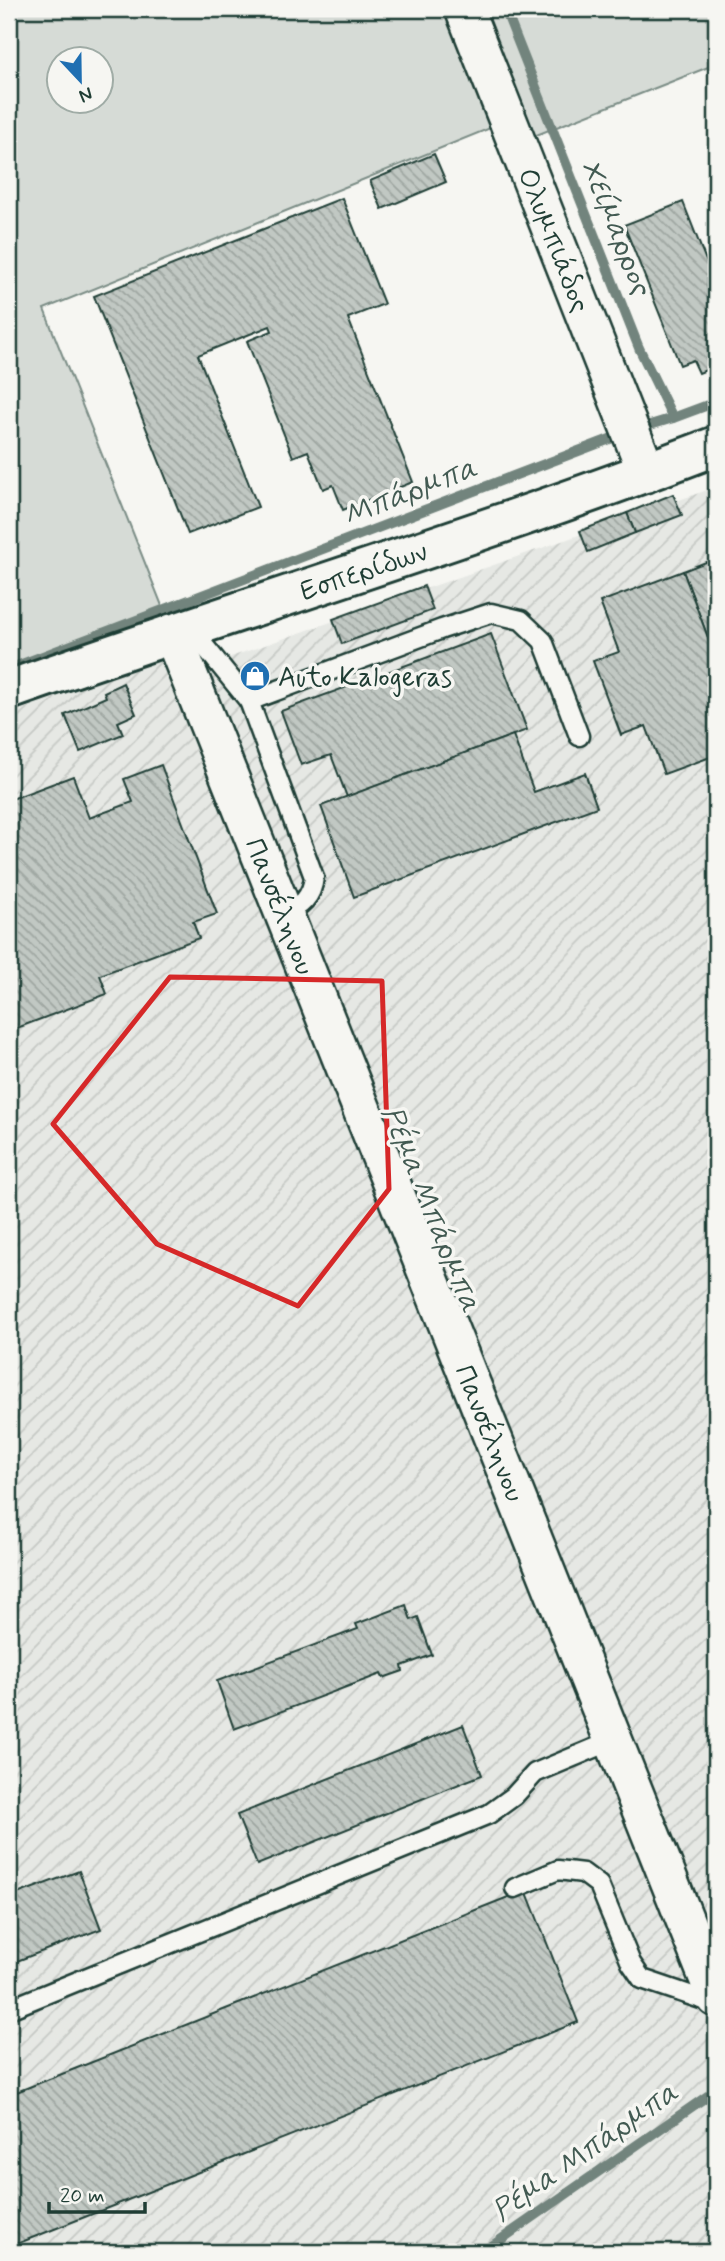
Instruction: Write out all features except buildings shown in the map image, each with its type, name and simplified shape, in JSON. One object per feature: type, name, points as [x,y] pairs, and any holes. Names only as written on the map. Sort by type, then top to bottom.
[{"type":"street","name":"Ολυμπιάδος","points":[[464,9],[647,473]]},
{"type":"street","name":"Εσπερίδων","points":[[9,690],[479,532],[716,446]]},
{"type":"street","name":"Πανσέληνου","points":[[181,630],[283,914],[716,1998]]},
{"type":"lane","points":[[249,701],[491,613],[520,620],[543,641],[579,736]]},
{"type":"lane","points":[[181,630],[249,701],[314,877],[308,897],[301,905],[283,914]]},
{"type":"lane","points":[[9,2009],[489,1814],[514,1796],[535,1773],[614,1740]]},
{"type":"lane","points":[[516,1888],[558,1870],[583,1873],[599,1885],[631,1963],[642,1979],[716,2004]]},
{"type":"highlighted area","points":[[170,977],[382,981],[389,1189],[298,1306],[157,1244],[53,1124]]},
{"type":"shaded area","points":[[9,9],[446,9],[493,127],[44,309],[166,616],[9,671]]},
{"type":"shaded area","points":[[483,9],[716,9],[716,64],[534,136]]},
{"type":"shaded area","points":[[716,487],[716,2252],[9,2252],[9,714],[180,653],[188,672]]},
{"type":"waterway","name":"Χείμαρρος","points":[[505,9],[639,348],[673,418],[716,402]]},
{"type":"waterway","name":"Μπάρμπα","points":[[637,429],[673,418]]},
{"type":"waterway","name":"Μπάρμπα","points":[[9,669],[623,434]]},
{"type":"waterway","name":"Ρέμα Μπάρμπα","points":[[483,2252],[716,2090]]},
{"type":"place","name":"Auto Kalogeras","points":[[255,676]]}]
